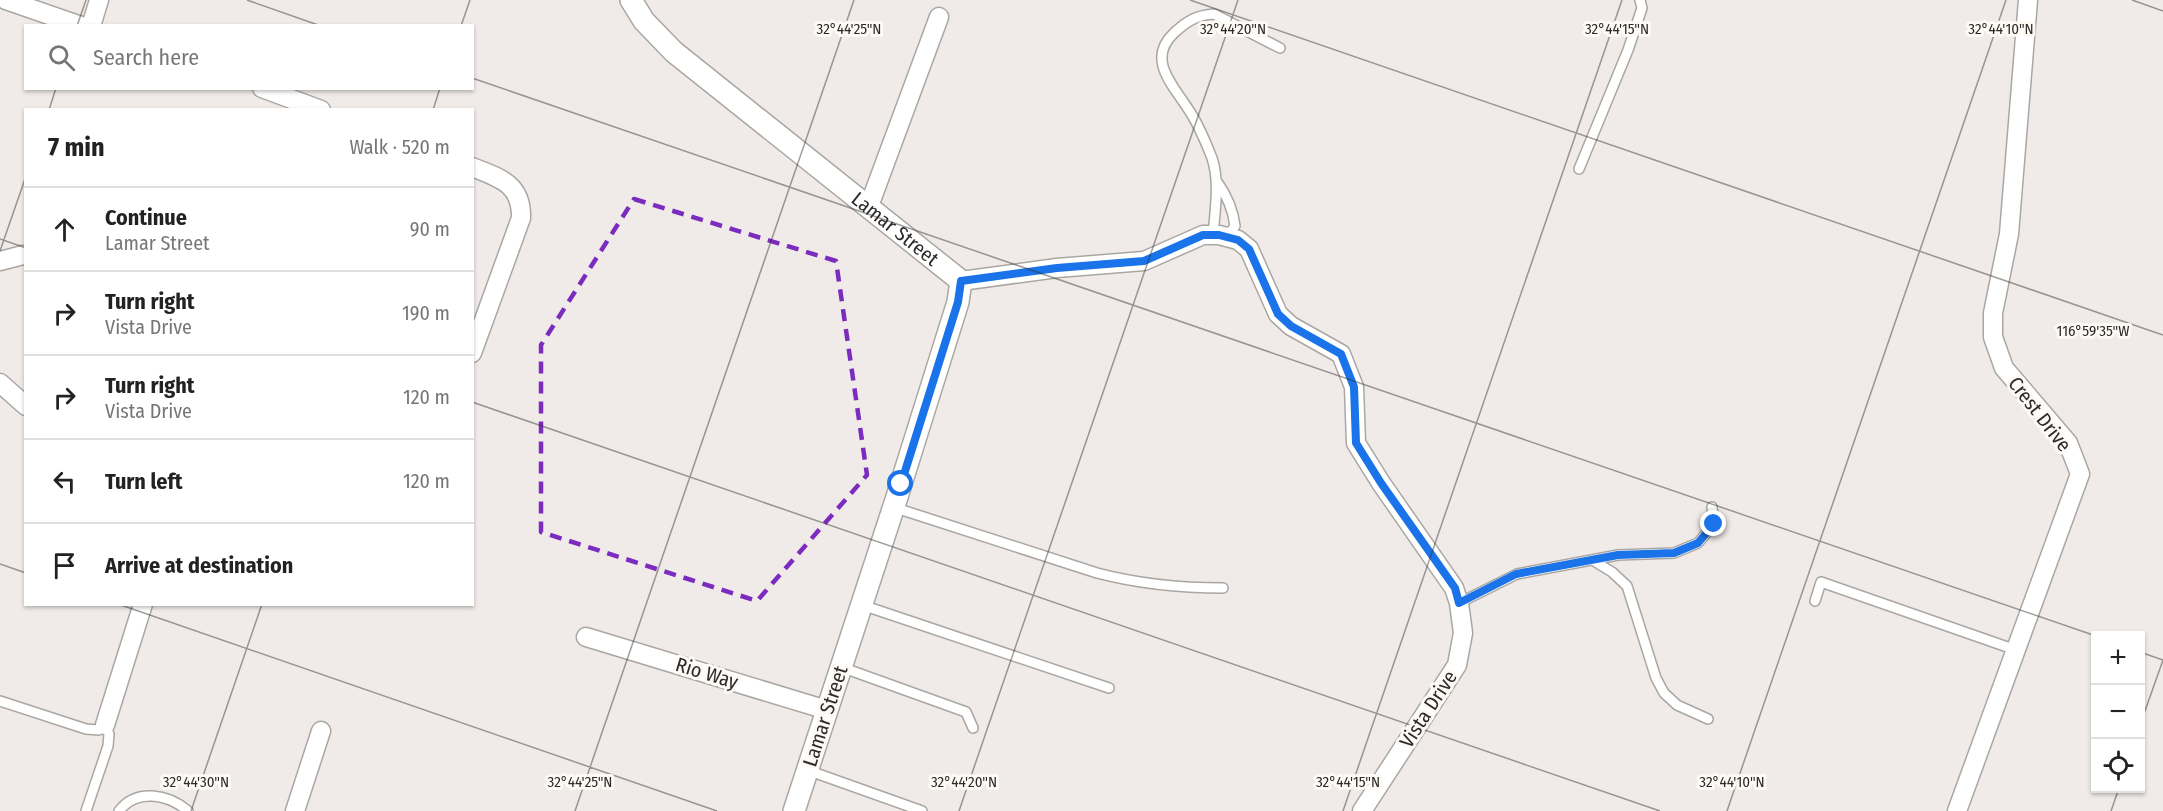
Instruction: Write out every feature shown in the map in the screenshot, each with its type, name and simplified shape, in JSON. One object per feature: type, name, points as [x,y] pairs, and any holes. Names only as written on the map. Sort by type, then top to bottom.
[{"type":"street","points":[[6,0],[75,24]]},
{"type":"street","points":[[92,24],[99,0]]},
{"type":"street","name":"Lamar Street","points":[[631,0],[644,21],[674,52],[961,281],[958,302],[896,500],[794,811]]},
{"type":"street","name":"Crest Drive","points":[[1957,811],[2080,474],[2068,443],[2004,368],[1993,337],[1993,313],[2009,234],[2028,0]]},
{"type":"street","points":[[869,206],[939,17]]},
{"type":"street","points":[[268,90],[317,108]]},
{"type":"street","points":[[474,168],[506,182],[517,194],[521,210],[521,218],[474,347]]},
{"type":"street","points":[[961,281],[1057,268],[1144,261],[1203,235],[1220,236]]},
{"type":"street","name":"Vista Drive","points":[[1220,236],[1238,240],[1249,249],[1278,314],[1291,326],[1341,354],[1354,387],[1356,443],[1381,483],[1455,588],[1459,603],[1463,633],[1457,665],[1362,811]]},
{"type":"street","points":[[0,261],[24,252]]},
{"type":"street","points":[[0,383],[24,404]]},
{"type":"street","points":[[105,725],[142,606]]},
{"type":"street","name":"Rio Way","points":[[586,637],[827,710]]},
{"type":"street","points":[[295,811],[321,731]]},
{"type":"lane","points":[[1580,169],[1628,50],[1642,8],[1640,0]]},
{"type":"lane","points":[[1216,180],[1226,194],[1235,226],[1220,236],[1216,180],[1216,173],[1192,114],[1169,81],[1162,64],[1161,53],[1166,40],[1186,22],[1203,15],[1215,14],[1280,48]]},
{"type":"lane","points":[[896,500],[902,510],[1128,581],[1180,588],[1222,588]]},
{"type":"lane","points":[[1459,603],[1516,574],[1618,555],[1674,553],[1689,548],[1698,543],[1714,524],[1712,507]]},
{"type":"lane","points":[[1594,561],[1612,572],[1627,586],[1656,678],[1664,693],[1677,705],[1708,719]]},
{"type":"lane","points":[[1815,601],[1821,582],[2016,650]]},
{"type":"lane","points":[[861,605],[1109,688]]},
{"type":"lane","points":[[841,667],[966,712],[973,728]]},
{"type":"lane","points":[[0,700],[86,729],[99,730],[105,725],[109,734],[108,746],[86,811]]},
{"type":"lane","points":[[807,770],[922,811]]},
{"type":"lane","points":[[119,811],[133,798],[150,795],[177,803],[188,811]]},
{"type":"highlighted area","points":[[634,199],[836,261],[867,475],[757,601],[541,532],[541,345]]},
{"type":"route","points":[[901,484],[958,302],[961,281],[1057,268],[1144,261],[1203,235],[1219,235],[1238,240],[1249,249],[1278,314],[1291,326],[1341,354],[1354,387],[1356,443],[1381,483],[1455,588],[1459,603],[1516,574],[1618,555],[1674,553],[1698,543],[1714,524]]}]
